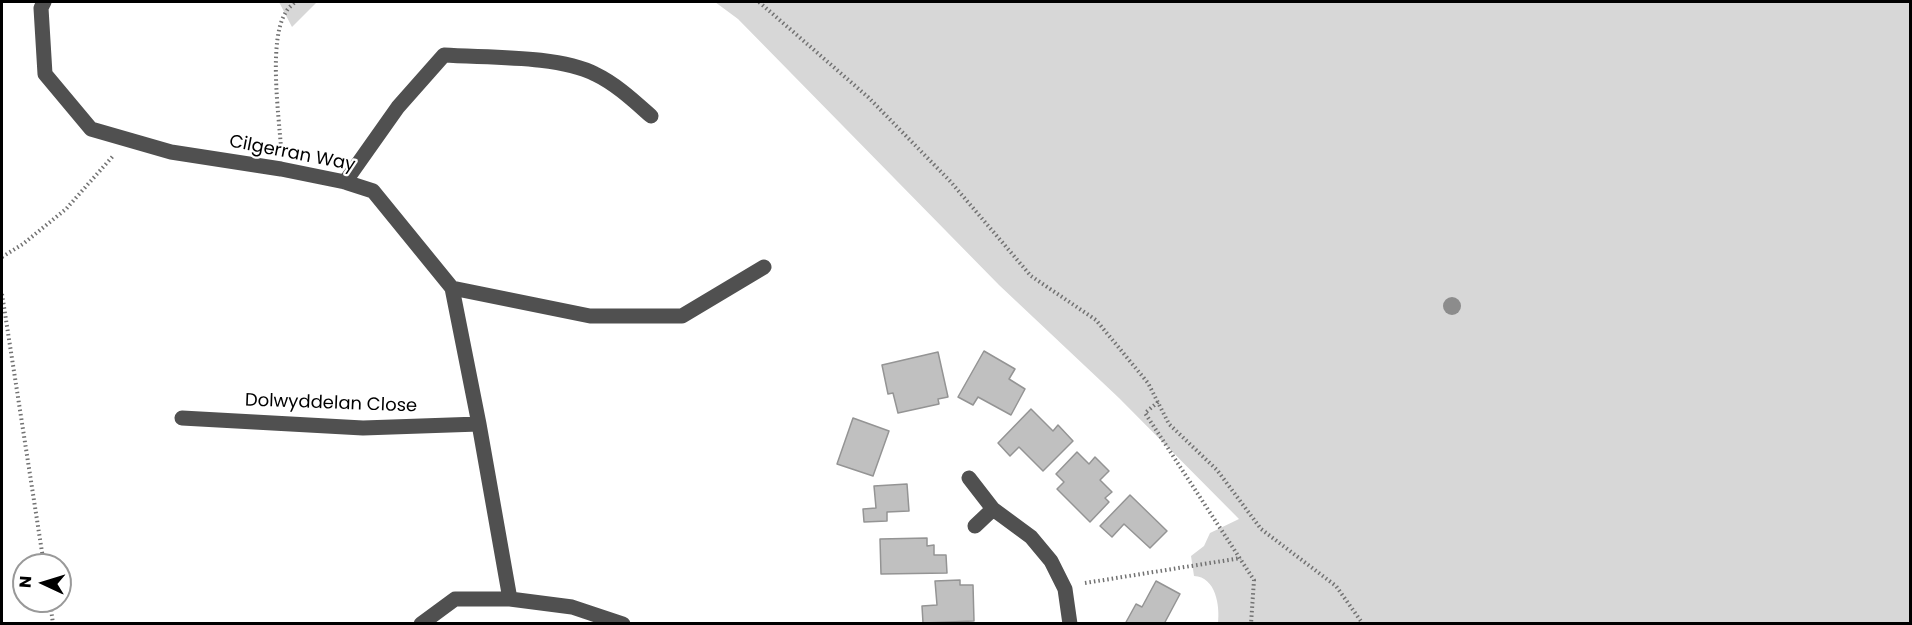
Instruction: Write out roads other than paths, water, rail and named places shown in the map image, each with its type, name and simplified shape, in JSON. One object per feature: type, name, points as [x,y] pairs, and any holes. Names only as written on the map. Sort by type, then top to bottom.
[{"type":"street","name":"Cilgerran Way","points":[[44,2],[41,8],[45,74],[91,129],[171,152],[281,169],[345,182],[374,191],[452,288],[510,599]]},
{"type":"street","points":[[345,182],[398,107],[444,55],[551,62],[576,66],[597,75],[623,92],[651,116]]},
{"type":"street","points":[[452,288],[590,316],[682,316],[764,267]]},
{"type":"street","name":"Dolwyddelan Close","points":[[182,418],[363,428],[479,424]]},
{"type":"street","points":[[969,478],[993,509],[1030,537],[1051,561],[1065,589],[1070,624]]},
{"type":"street","points":[[975,526],[993,509]]},
{"type":"street","points":[[420,624],[455,599],[510,599],[572,607],[623,624]]}]
